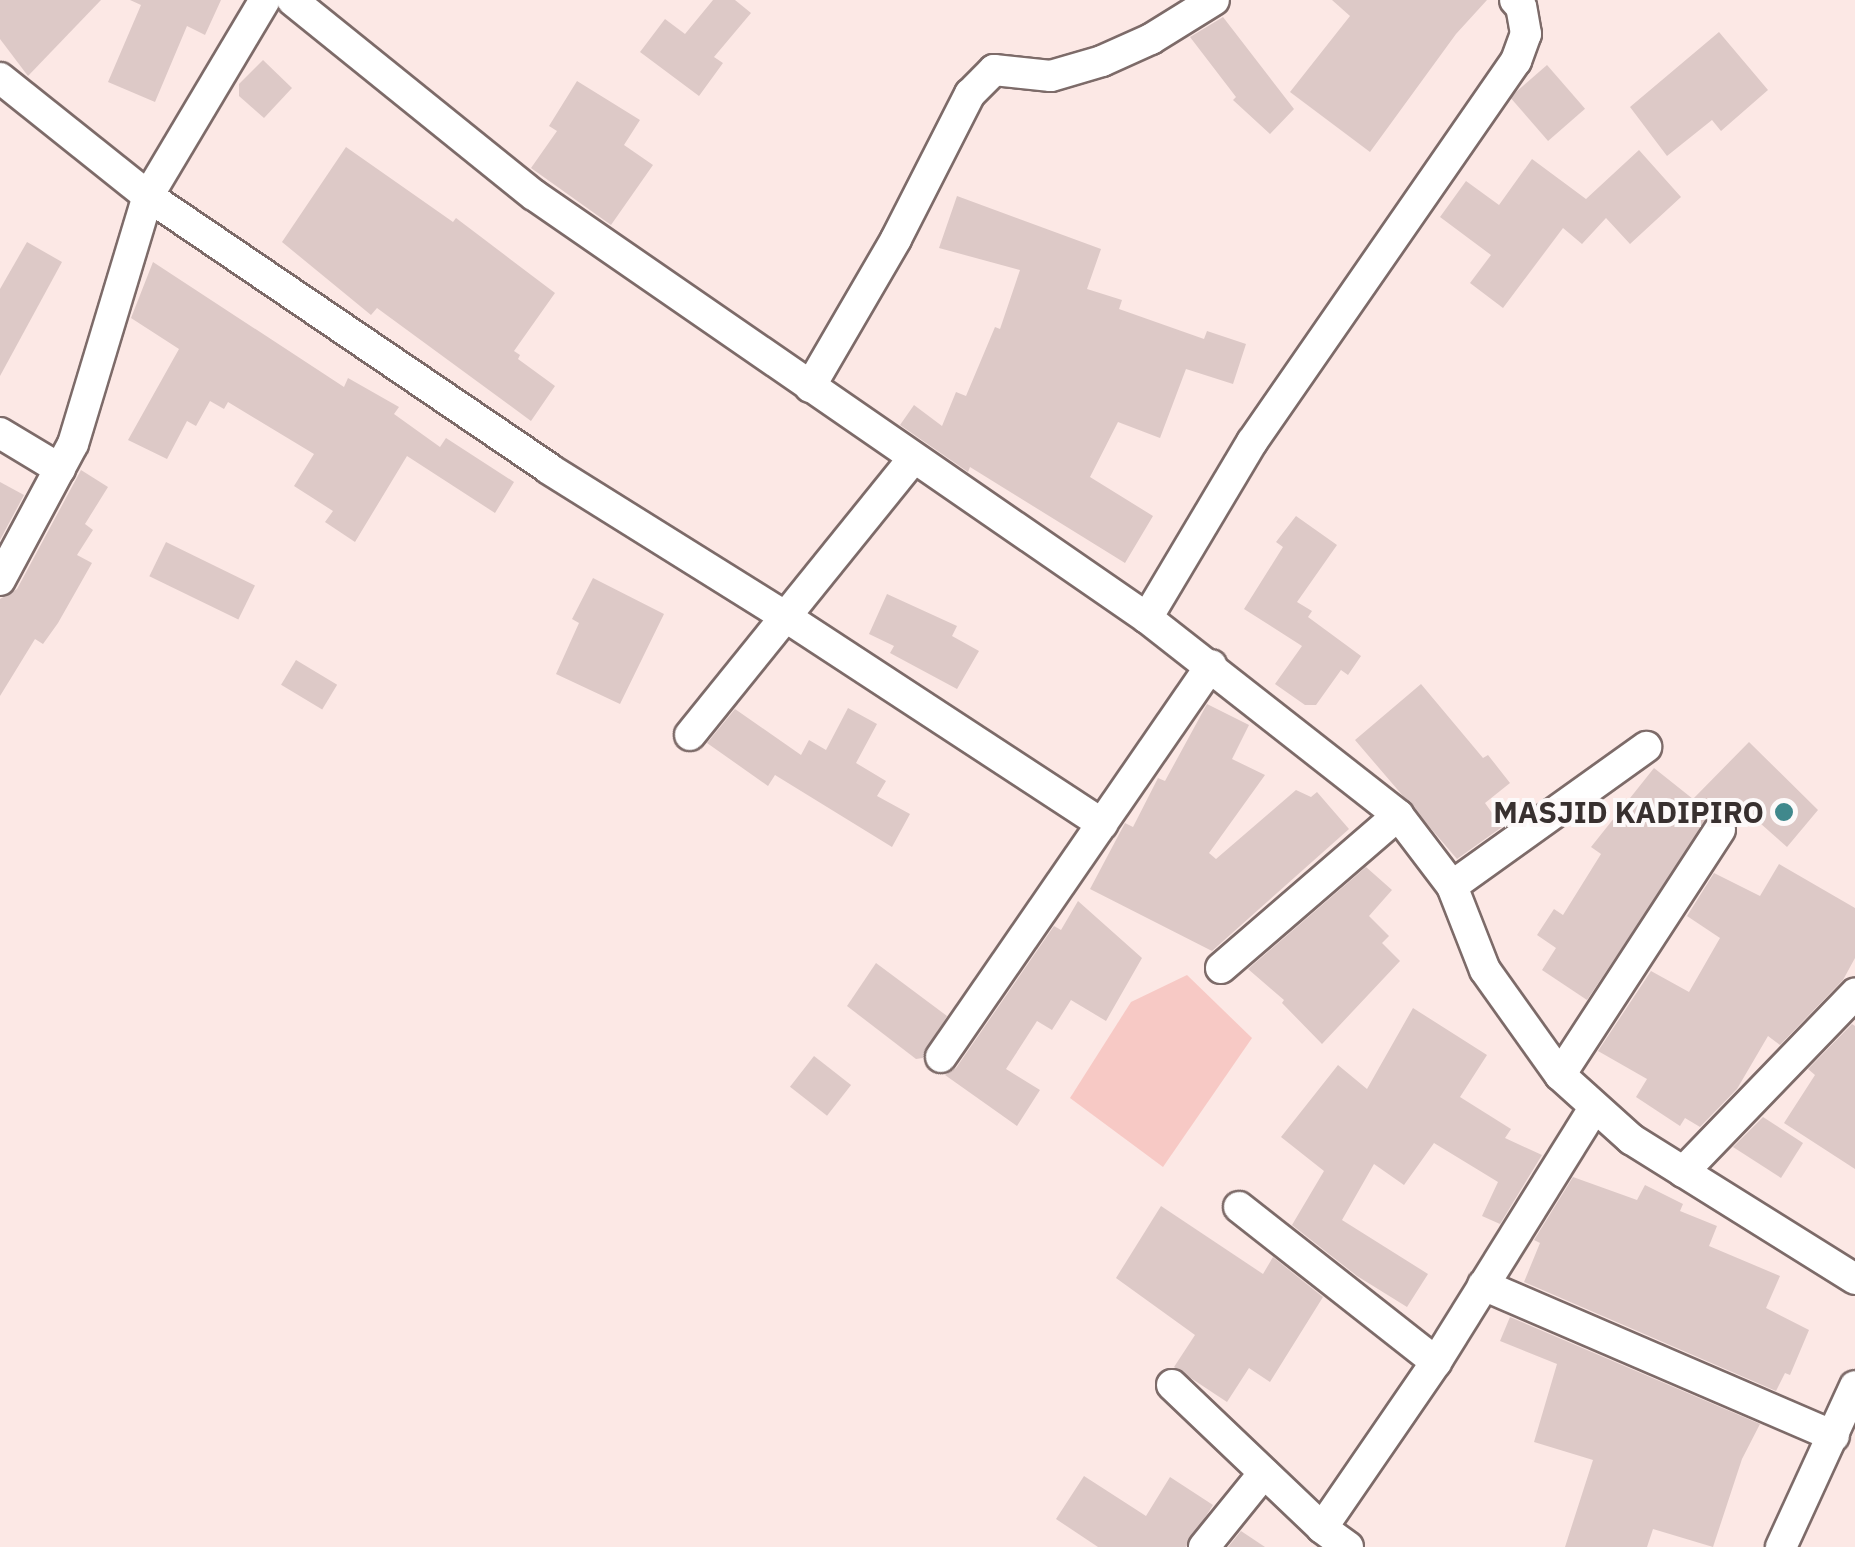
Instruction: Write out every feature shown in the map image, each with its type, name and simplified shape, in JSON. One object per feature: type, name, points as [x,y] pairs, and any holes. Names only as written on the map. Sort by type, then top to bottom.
[{"type":"street","points":[[0,580],[66,457],[148,196],[265,0]]},
{"type":"street","points":[[292,0],[534,195],[1147,618],[1398,815],[1452,886],[1485,970],[1560,1075],[1631,1139],[1855,1279]]},
{"type":"street","points":[[810,387],[896,239],[970,94],[994,70],[1051,76],[1102,61],[1151,39],[1214,0]]},
{"type":"street","points":[[1147,618],[1252,442],[1516,62],[1526,34],[1521,6],[1515,0]]},
{"type":"street","points":[[0,78],[148,196],[549,470],[786,616],[1102,824]]},
{"type":"street","points":[[0,433],[66,457]]},
{"type":"street","points":[[690,735],[913,459]]},
{"type":"street","points":[[941,1057],[1211,665]]},
{"type":"street","points":[[1452,886],[1646,747]]},
{"type":"street","points":[[1221,968],[1398,815]]},
{"type":"street","points":[[1560,1075],[1720,830]]},
{"type":"street","points":[[1682,1172],[1855,994]]},
{"type":"street","points":[[1322,1528],[1436,1362],[1594,1108]]},
{"type":"street","points":[[1239,1207],[1436,1362]]},
{"type":"street","points":[[1484,1285],[1834,1436]]},
{"type":"street","points":[[1172,1386],[1322,1528],[1348,1547]]},
{"type":"street","points":[[1781,1547],[1855,1386]]},
{"type":"street","points":[[1204,1547],[1264,1473]]},
{"type":"shaded area","points":[[1187,975],[1252,1038],[1163,1167],[1070,1098],[1131,1002]]},
{"type":"building","points":[[0,0],[101,0],[28,76],[0,39]]},
{"type":"building","points":[[130,0],[221,0],[205,35],[187,26],[155,102],[108,82],[141,5]]},
{"type":"building","points":[[713,0],[735,0],[751,13],[714,57],[723,63],[699,96],[640,52],[665,19],[685,34]]},
{"type":"building","points":[[1332,0],[1487,0],[1456,34],[1370,152],[1290,92],[1350,16]]},
{"type":"building","points":[[1223,17],[1294,109],[1270,134],[1233,100],[1236,97],[1190,37]]},
{"type":"building","points":[[1719,32],[1768,90],[1721,131],[1712,120],[1667,156],[1630,107]]},
{"type":"building","points":[[263,60],[292,88],[264,118],[239,96],[239,84]]},
{"type":"building","points":[[1547,65],[1585,109],[1548,141],[1510,97]]},
{"type":"building","points":[[577,81],[640,120],[624,145],[653,165],[611,225],[531,168],[557,131],[549,126]]},
{"type":"building","points":[[346,147],[453,222],[456,218],[555,293],[514,351],[520,355],[518,359],[555,386],[531,421],[377,308],[371,315],[282,242]]},
{"type":"building","points":[[1639,150],[1681,197],[1630,244],[1606,218],[1582,244],[1563,228],[1503,308],[1470,283],[1491,255],[1440,217],[1466,181],[1499,205],[1532,159],[1586,199]]},
{"type":"building","points":[[957,196],[1101,249],[1087,289],[1122,300],[1119,309],[1204,339],[1207,331],[1246,344],[1233,384],[1186,369],[1160,438],[1118,422],[1090,477],[1153,516],[1125,563],[970,467],[968,472],[900,425],[914,405],[942,426],[956,392],[966,396],[995,327],[1000,329],[1020,270],[939,248]]},
{"type":"building","points":[[27,242],[62,262],[0,376],[0,289]]},
{"type":"building","points":[[153,262],[344,387],[348,378],[399,407],[394,414],[440,447],[446,438],[514,482],[495,513],[407,456],[355,542],[325,522],[333,511],[294,486],[314,454],[228,402],[224,409],[210,401],[196,426],[187,421],[167,459],[128,440],[179,349],[131,318]]},
{"type":"building","points":[[81,470],[108,487],[85,524],[93,530],[77,555],[92,563],[58,623],[43,644],[35,639],[0,696],[0,599],[17,589]]},
{"type":"building","points":[[0,482],[24,495],[0,540]]},
{"type":"building","points":[[1296,516],[1337,545],[1297,602],[1312,611],[1308,617],[1361,656],[1348,675],[1341,670],[1316,705],[1305,705],[1275,684],[1302,646],[1244,609],[1283,547],[1276,542]]},
{"type":"building","points":[[166,542],[255,585],[238,620],[149,576]]},
{"type":"building","points":[[593,578],[664,614],[620,704],[556,674],[579,623],[572,619]]},
{"type":"building","points":[[887,594],[957,626],[952,636],[979,651],[957,689],[890,653],[894,646],[869,634]]},
{"type":"building","points":[[296,660],[337,685],[322,710],[281,685]]},
{"type":"building","points":[[1421,684],[1483,758],[1488,755],[1510,783],[1485,803],[1502,827],[1457,859],[1355,740]]},
{"type":"building","points":[[1207,704],[1249,725],[1232,759],[1265,775],[1209,853],[1216,859],[1296,790],[1311,797],[1317,792],[1349,829],[1212,951],[1090,889],[1125,823],[1133,827],[1158,778],[1165,781]]},
{"type":"building","points":[[848,708],[877,724],[856,763],[886,781],[877,796],[910,814],[892,847],[775,775],[768,786],[707,743],[735,709],[801,755],[809,740],[826,750]]},
{"type":"building","points":[[1749,742],[1818,810],[1787,847],[1743,808],[1733,818],[1722,811],[1712,813],[1587,1000],[1542,970],[1556,948],[1537,935],[1554,909],[1563,915],[1601,854],[1591,847],[1654,768],[1693,799]]},
{"type":"building","points":[[1779,864],[1855,908],[1855,958],[1843,980],[1780,1045],[1768,1036],[1737,1089],[1700,1127],[1685,1118],[1680,1126],[1636,1097],[1647,1079],[1598,1051],[1651,971],[1689,992],[1720,938],[1687,916],[1714,873],[1760,896]]},
{"type":"building","points":[[1366,867],[1392,890],[1369,916],[1389,936],[1382,943],[1400,961],[1322,1044],[1282,1003],[1284,1000],[1248,969]]},
{"type":"building","points":[[1078,901],[1142,958],[1106,1021],[1071,1000],[1052,1030],[1037,1021],[1006,1069],[1040,1090],[1017,1126],[945,1075],[956,1068],[1054,926],[1061,930]]},
{"type":"building","points":[[876,963],[947,1016],[923,1058],[916,1059],[847,1006]]},
{"type":"building","points":[[1413,1008],[1487,1055],[1460,1097],[1511,1129],[1505,1138],[1542,1155],[1500,1224],[1482,1216],[1498,1182],[1434,1143],[1404,1185],[1374,1164],[1342,1220],[1428,1274],[1407,1307],[1357,1276],[1292,1225],[1324,1171],[1281,1137],[1338,1065],[1367,1089]]},
{"type":"building","points":[[1852,1024],[1855,1169],[1784,1123],[1815,1075],[1808,1069]]},
{"type":"building","points":[[814,1056],[851,1085],[827,1116],[790,1087]]},
{"type":"building","points":[[1763,1117],[1803,1143],[1781,1178],[1733,1147]]},
{"type":"building","points":[[1573,1177],[1637,1200],[1645,1185],[1683,1204],[1680,1211],[1717,1226],[1709,1246],[1780,1276],[1766,1308],[1809,1330],[1790,1375],[1785,1373],[1776,1391],[1524,1282],[1540,1243],[1534,1240]]},
{"type":"building","points":[[1161,1206],[1263,1274],[1273,1257],[1323,1297],[1270,1382],[1249,1368],[1227,1402],[1174,1367],[1195,1335],[1116,1278]]},
{"type":"building","points":[[1510,1317],[1760,1424],[1742,1459],[1713,1547],[1653,1529],[1647,1547],[1565,1547],[1593,1460],[1534,1442],[1557,1364],[1500,1341]]},
{"type":"building","points":[[1084,1476],[1146,1516],[1170,1477],[1213,1505],[1186,1547],[1098,1547],[1056,1519]]},
{"type":"building","points":[[1241,1531],[1265,1547],[1228,1547]]},
{"type":"place","name":"MASJID KADIPIRO","points":[[1784,812]]}]
